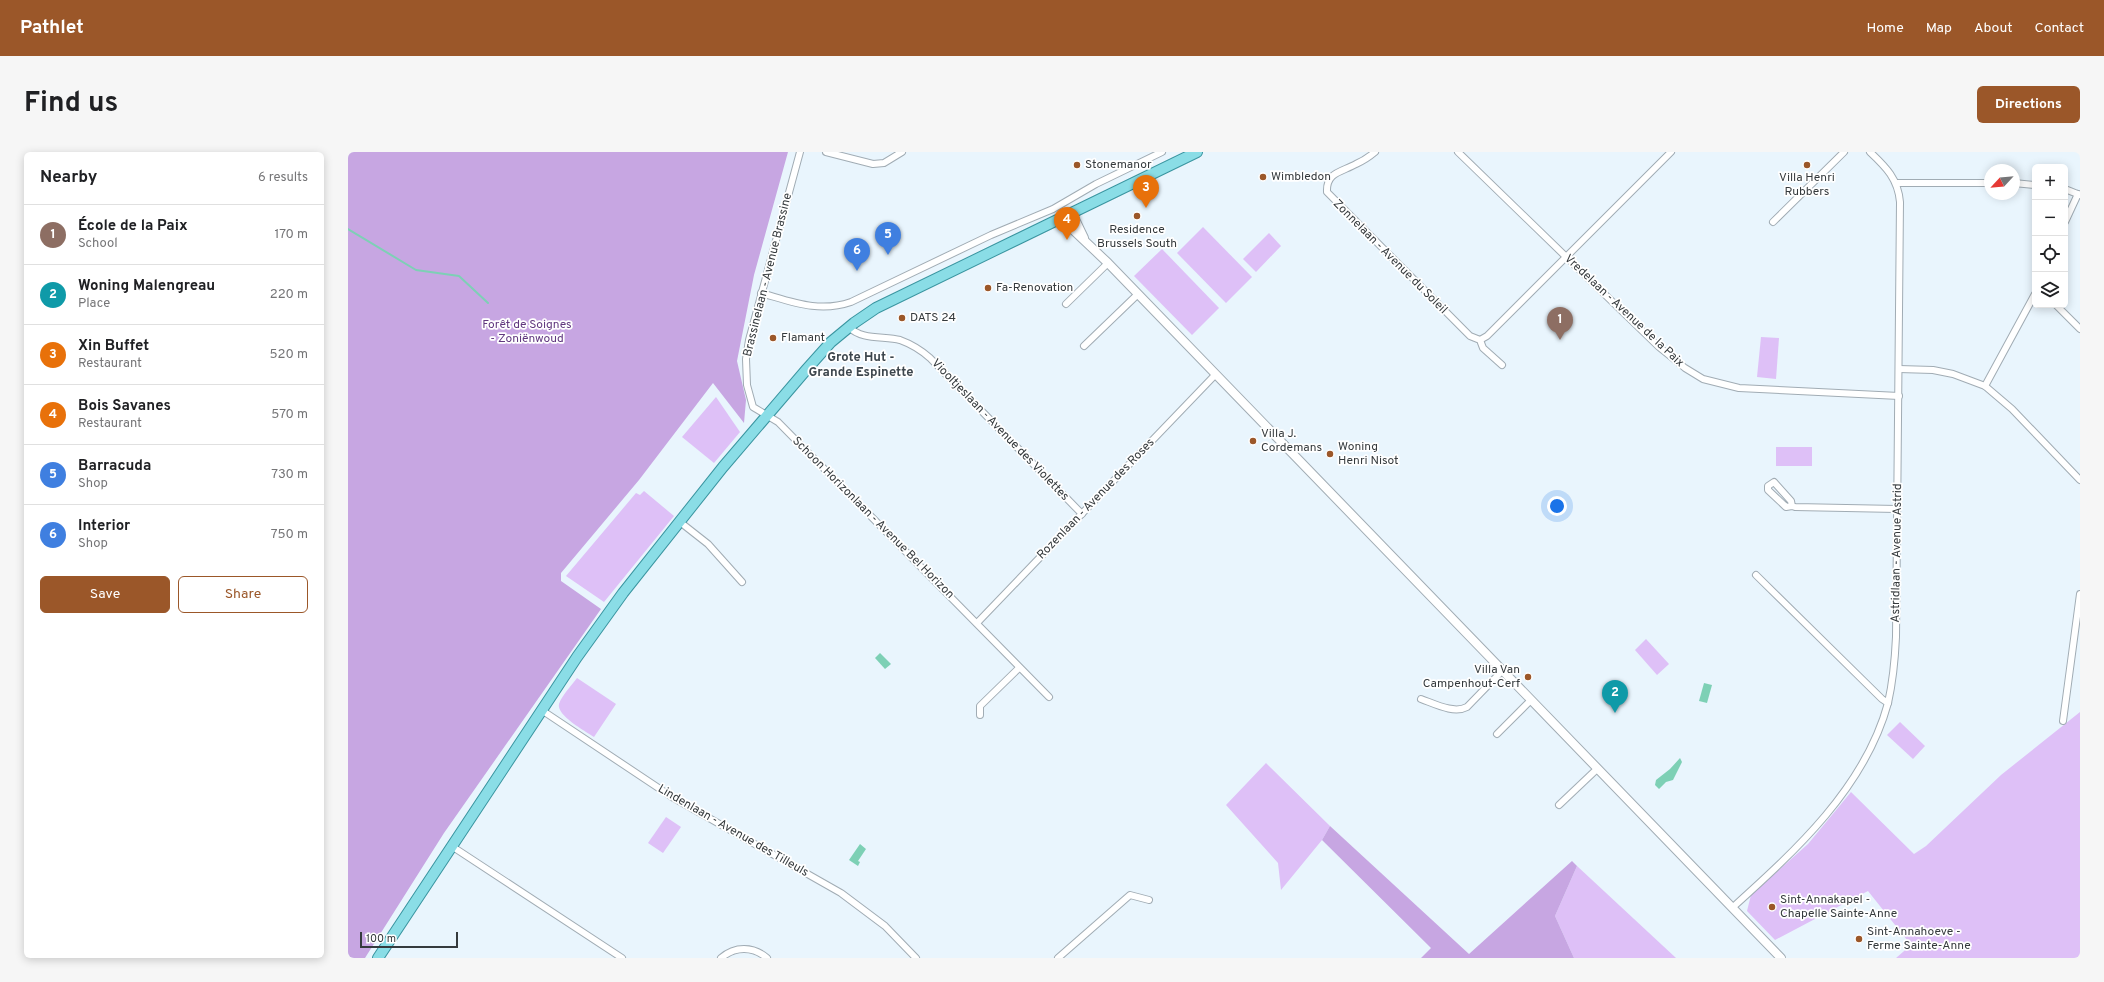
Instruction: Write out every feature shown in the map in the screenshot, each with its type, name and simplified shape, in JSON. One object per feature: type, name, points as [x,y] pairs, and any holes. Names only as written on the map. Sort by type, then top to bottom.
[{"type":"main road","points":[[378,958],[453,848],[610,611],[767,415],[832,342],[849,327],[876,308],[1197,152]]},
{"type":"street","name":"Brassinelaan - Avenue Brassine","points":[[767,415],[753,407],[750,400],[746,373],[749,340],[800,152]]},
{"type":"street","points":[[826,152],[873,164],[884,163],[902,152]]},
{"type":"street","points":[[761,293],[816,307],[836,307],[851,302],[991,235],[1053,209],[1096,184],[1162,152]]},
{"type":"street","name":"Zonnelaan - Avenue du Soleil","points":[[1375,152],[1355,165],[1337,172],[1327,186],[1327,192],[1470,336],[1480,340],[1484,348],[1502,365]]},
{"type":"street","name":"Vredelaan - Avenue de la Paix","points":[[1458,152],[1659,347],[1685,368],[1704,379],[1739,388],[1899,396]]},
{"type":"street","points":[[1480,340],[1487,336],[1567,257],[1670,152]]},
{"type":"street","points":[[1773,222],[1844,152]]},
{"type":"street","name":"Astridlaan - Avenue Astrid","points":[[1732,908],[1802,842],[1848,785],[1870,750],[1888,702],[1893,679],[1896,636],[1900,202],[1897,183],[1885,167],[1870,152]]},
{"type":"street","points":[[1897,183],[1984,183]]},
{"type":"street","points":[[2020,184],[2032,185]]},
{"type":"street","points":[[2068,190],[2079,194],[2068,216]]},
{"type":"street","points":[[1068,215],[1084,239],[1781,958]]},
{"type":"street","points":[[1066,304],[1108,263]]},
{"type":"street","points":[[1084,346],[1138,294]]},
{"type":"street","points":[[1985,386],[2032,300]]},
{"type":"street","points":[[2059,308],[2080,329]]},
{"type":"street","name":"Viooltjeslaan - Avenue des Violettes","points":[[849,327],[857,334],[901,341],[912,345],[930,358],[1082,514]]},
{"type":"street","points":[[1899,369],[1940,371],[1954,374],[1985,386],[2009,406],[2080,480]]},
{"type":"street","name":"Rozenlaan - Avenue des Roses","points":[[977,623],[1215,375]]},
{"type":"street","name":"Schoon Horizonlaan - Avenue Bel Horizon","points":[[767,415],[778,422],[1049,697]]},
{"type":"street","points":[[1792,506],[1897,509]]},
{"type":"street","points":[[680,522],[708,544],[742,582]]},
{"type":"street","points":[[1756,575],[1882,699],[1888,702]]},
{"type":"street","points":[[2063,721],[2080,594]]},
{"type":"street","points":[[980,715],[980,706],[1019,668]]},
{"type":"street","points":[[1421,699],[1461,710],[1467,707],[1502,670]]},
{"type":"street","points":[[1497,734],[1531,700]]},
{"type":"street","name":"Lindenlaan - Avenue des Tilleuls","points":[[543,711],[672,797],[841,893],[885,926],[916,958]]},
{"type":"street","points":[[1559,806],[1598,769]]},
{"type":"street","points":[[453,848],[622,958]]},
{"type":"street","points":[[1058,958],[1130,895],[1149,900]]},
{"type":"street","points":[[721,958],[728,953],[746,949],[754,950],[767,958]]},
{"type":"shaded area","points":[[1203,227],[1252,277],[1226,303],[1177,253]]},
{"type":"shaded area","points":[[1269,233],[1281,246],[1256,272],[1243,259]]},
{"type":"shaded area","points":[[1162,249],[1219,308],[1192,335],[1134,276]]},
{"type":"shaded area","points":[[1761,337],[1779,338],[1776,379],[1757,377]]},
{"type":"shaded area","points":[[716,397],[740,432],[714,463],[682,437]]},
{"type":"shaded area","points":[[1776,447],[1812,447],[1812,466],[1776,466]]},
{"type":"shaded area","points":[[644,491],[674,516],[604,602],[566,576],[636,493],[640,495]]},
{"type":"shaded area","points":[[1646,639],[1669,664],[1657,675],[1635,650]]},
{"type":"shaded area","points":[[880,653],[891,664],[885,669],[875,658]]},
{"type":"shaded area","points":[[577,678],[616,704],[594,737],[566,718],[559,708],[562,697]]},
{"type":"shaded area","points":[[1704,683],[1712,685],[1707,703],[1699,701]]},
{"type":"shaded area","points":[[2080,712],[2080,958],[1896,958],[1911,945],[1868,891],[1775,940],[1747,911],[1751,895],[1808,844],[1851,792],[1914,854],[1926,846],[2001,775]]},
{"type":"shaded area","points":[[1900,722],[1925,746],[1913,759],[1887,735]]},
{"type":"shaded area","points":[[1680,758],[1682,762],[1673,780],[1666,782],[1659,789],[1655,785],[1656,780],[1670,769]]},
{"type":"shaded area","points":[[1266,763],[1330,826],[1322,840],[1281,890],[1278,863],[1226,805]]},
{"type":"shaded area","points":[[666,817],[681,827],[663,853],[648,843]]},
{"type":"shaded area","points":[[860,844],[866,849],[858,861],[860,862],[858,866],[849,860]]},
{"type":"shaded area","points":[[1577,866],[1676,958],[1574,958],[1555,916]]},
{"type":"green space","name":"Forêt de Soignes - Zoniënwoud","points":[[348,152],[788,152],[754,275],[737,361],[746,400],[744,423],[713,383],[639,480],[561,573],[561,581],[601,609],[444,833],[365,958],[348,958]]},
{"type":"green space","points":[[1330,826],[1469,954],[1572,861],[1577,866],[1555,916],[1574,958],[1421,958],[1431,948],[1322,840]]},
{"type":"waterway","points":[[348,229],[416,270],[459,276],[488,303]]},
{"type":"place","name":"Stonemanor","points":[[1077,165]]},
{"type":"place","name":"Villa Henri Rubbers","points":[[1807,165]]},
{"type":"place","name":"Wimbledon","points":[[1263,177]]},
{"type":"place","name":"Xin Buffet","points":[[1146,208]]},
{"type":"place","name":"Residence Brussels South","points":[[1137,216]]},
{"type":"place","name":"Bois Savanes","points":[[1067,240]]},
{"type":"place","name":"Barracuda","points":[[888,255]]},
{"type":"place","name":"Interior","points":[[857,271]]},
{"type":"place","name":"Fa-Renovation","points":[[988,288]]},
{"type":"place","name":"DATS 24","points":[[902,318]]},
{"type":"place","name":"Flamant","points":[[773,338]]},
{"type":"place","name":"École de la Paix","points":[[1560,340]]},
{"type":"place","name":"Villa J. Cordemans","points":[[1253,441]]},
{"type":"place","name":"Woning Henri Nisot","points":[[1330,454]]},
{"type":"place","name":"Villa Van Campenhout-Cerf","points":[[1528,677]]},
{"type":"place","name":"Woning Malengreau","points":[[1615,713]]},
{"type":"place","name":"Sint-Annakapel - Chapelle Sainte-Anne","points":[[1772,907]]},
{"type":"place","name":"Sint-Annahoeve - Ferme Sainte-Anne","points":[[1859,939]]},
{"type":"district","name":"Grote Hut - Grande Espinette","points":[[861,366]]}]
